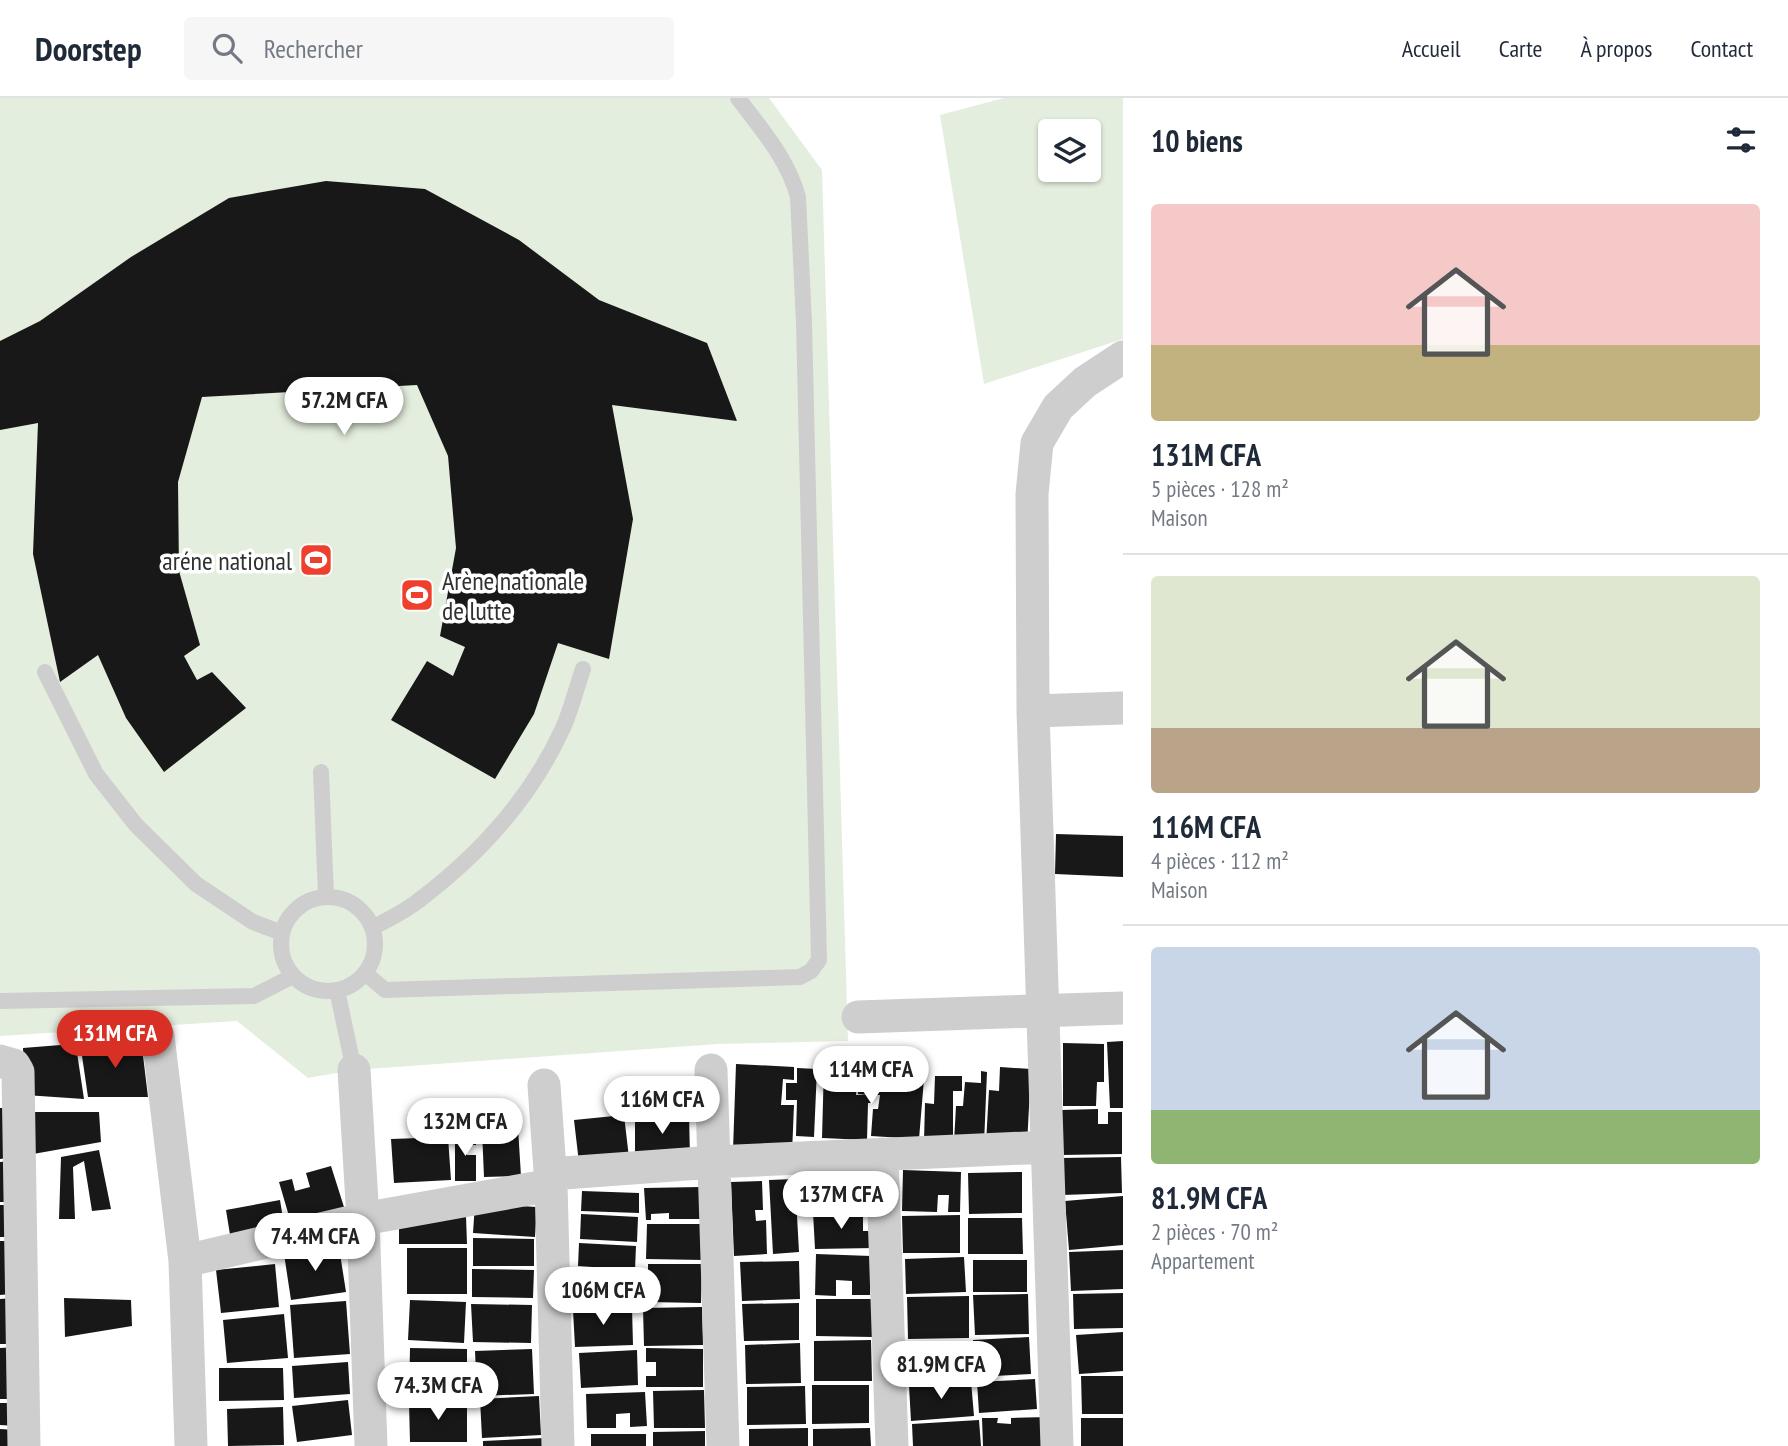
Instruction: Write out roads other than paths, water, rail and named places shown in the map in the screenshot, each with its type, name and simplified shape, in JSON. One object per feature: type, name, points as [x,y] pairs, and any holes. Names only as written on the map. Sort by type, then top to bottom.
[{"type":"street","points":[[1057,1446],[1033,711],[1032,494],[1037,443],[1058,407],[1085,382],[1123,357]]},
{"type":"street","points":[[1033,711],[1123,708]]},
{"type":"street","points":[[858,1017],[1123,1008]]},
{"type":"street","points":[[158,1036],[185,1261],[191,1446]]},
{"type":"street","points":[[0,1061],[14,1065],[18,1073],[24,1446]]},
{"type":"street","points":[[354,1070],[363,1219],[371,1446]]},
{"type":"street","points":[[711,1070],[723,1446]]},
{"type":"street","points":[[544,1085],[550,1180],[558,1446]]},
{"type":"street","points":[[185,1261],[363,1219],[550,1180],[714,1162],[1047,1147]]},
{"type":"street","points":[[882,1154],[892,1446]]},
{"type":"lane","points":[[365,973],[385,990],[800,977],[811,971],[819,960],[804,322],[798,197],[793,177],[738,98]]},
{"type":"lane","points":[[372,928],[416,903],[453,873],[492,835],[530,787],[562,730],[583,669]]},
{"type":"lane","points":[[45,672],[96,774],[136,825],[196,884],[253,922],[282,933]]},
{"type":"lane","points":[[321,772],[326,896]]},
{"type":"lane","points":[[326,896],[352,903],[362,911],[372,928],[375,948],[372,962],[365,973],[355,982],[337,990],[316,990],[293,976],[285,965],[281,952],[282,933],[291,914],[300,904],[326,896]]},
{"type":"lane","points":[[0,1001],[254,996],[293,976]]},
{"type":"lane","points":[[337,990],[354,1070]]},
{"type":"place","name":"aréne national","points":[[316,560]]},
{"type":"place","name":"Arène nationale de lutte","points":[[417,595]]}]
